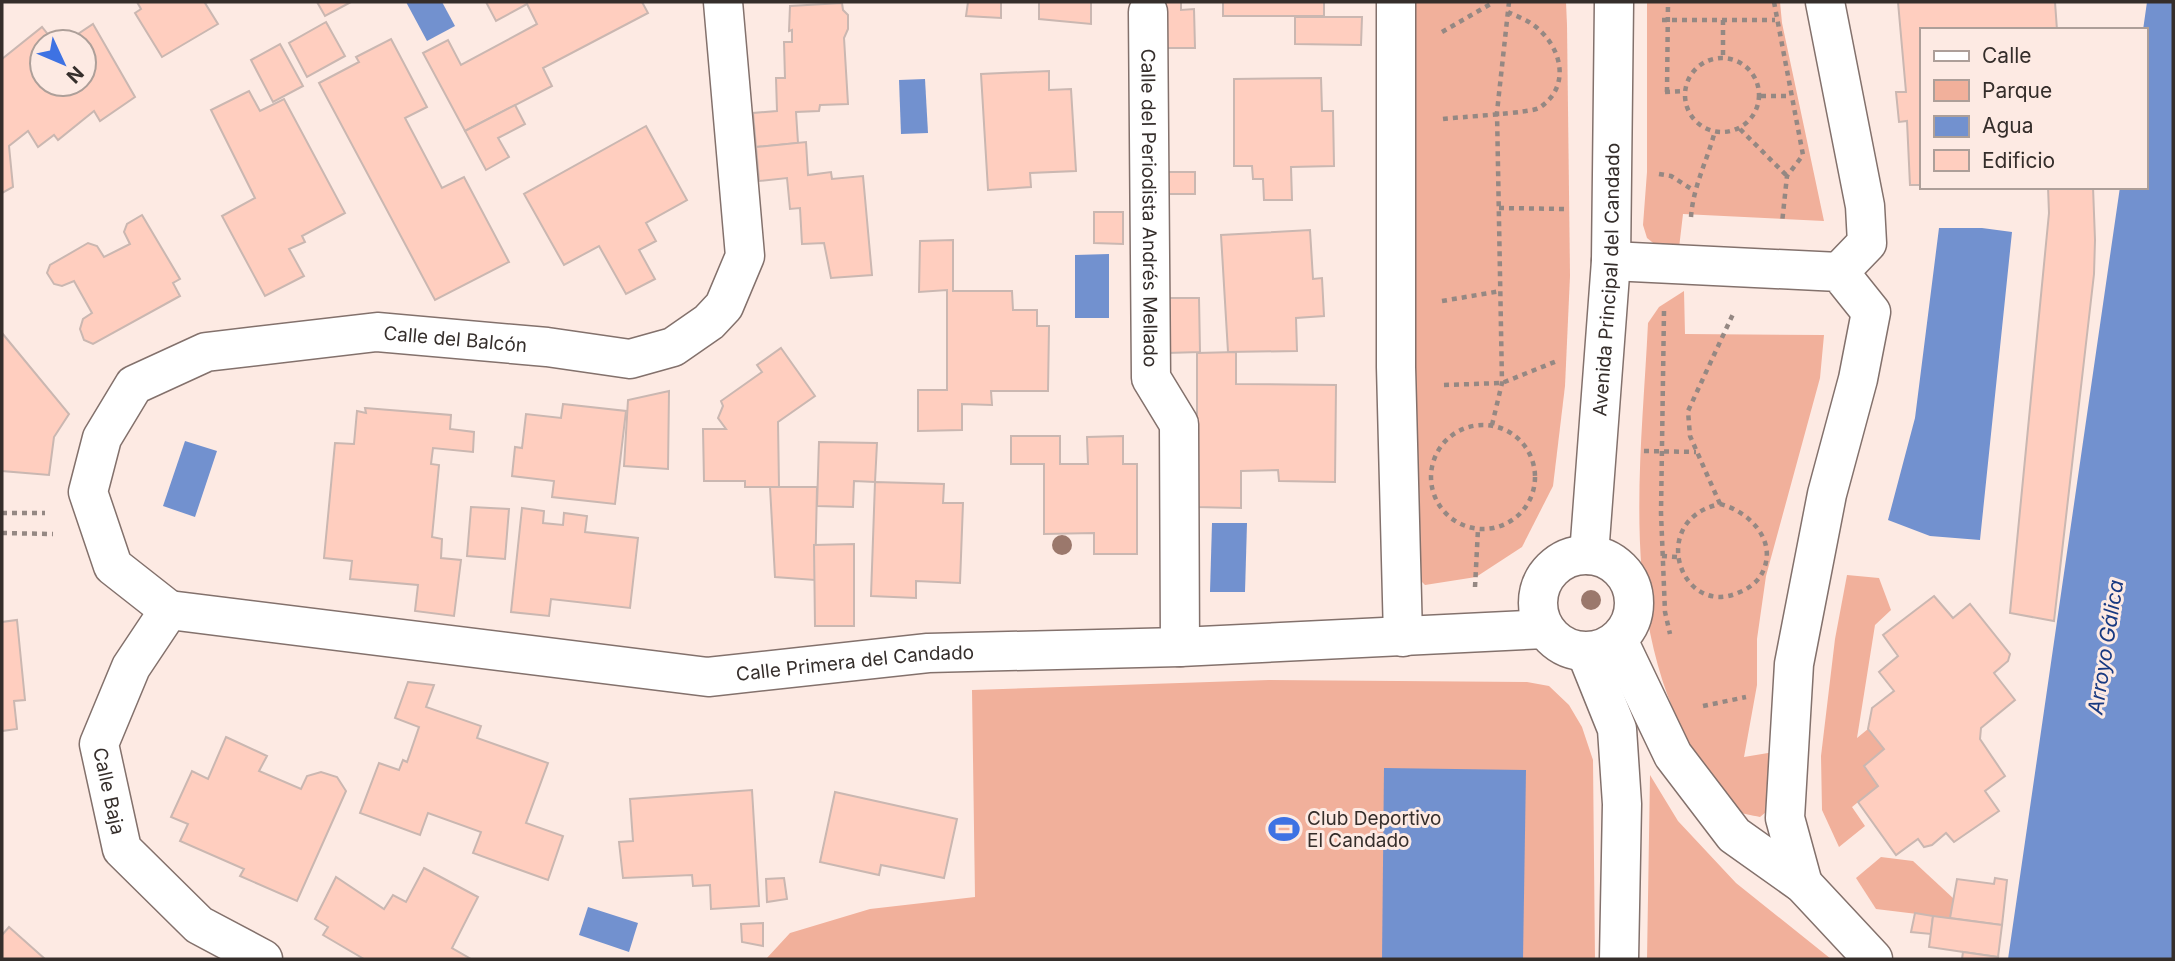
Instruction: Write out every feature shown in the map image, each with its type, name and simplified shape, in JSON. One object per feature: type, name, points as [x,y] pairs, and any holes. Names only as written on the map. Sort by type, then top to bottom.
[{"type":"street","name":"Calle del Balcón","points":[[169,610],[113,566],[88,492],[102,438],[134,385],[206,352],[377,332],[547,347],[630,359],[673,347],[709,322],[724,306],[746,256],[723,2]]},
{"type":"street","points":[[1396,2],[1396,307],[1403,637]]},
{"type":"street","name":"Avenida Principal del Candado","points":[[1589,555],[1611,261],[1614,10]]},
{"type":"street","points":[[1611,261],[1839,272],[1867,243],[1865,206],[1827,10]]},
{"type":"street","name":"Calle del Periodista Andrés Mellado","points":[[1148,12],[1151,378],[1179,424],[1181,647]]},
{"type":"street","points":[[1802,884],[1785,818],[1794,664],[1827,494],[1858,379],[1871,312],[1839,272]]},
{"type":"street","points":[[1589,555],[1611,561],[1628,578],[1635,599],[1631,621],[1602,646],[1562,646],[1545,629],[1537,603],[1544,579],[1563,560],[1589,555]]},
{"type":"street","name":"Calle Primera del Candado","points":[[169,610],[708,677],[928,653],[1181,647],[1545,629]]},
{"type":"street","name":"Calle Baja","points":[[169,610],[131,667],[99,744],[122,849],[199,925],[263,959]]},
{"type":"street","points":[[1602,646],[1654,715],[1673,755],[1734,835],[1802,884],[1873,959]]},
{"type":"street","points":[[1602,646],[1617,729],[1622,804],[1619,959]]},
{"type":"path","points":[[1492,425],[1502,383],[1497,112],[1509,2]]},
{"type":"path","points":[[1667,92],[1668,2]]},
{"type":"path","points":[[1720,504],[1690,436],[1688,411],[1721,334],[1770,269],[1782,219],[1787,176],[1803,155],[1775,20],[1774,2]]},
{"type":"path","points":[[1614,10],[1668,20],[1775,20],[1827,10]]},
{"type":"path","points":[[1397,125],[1538,109],[1557,89],[1562,65],[1552,44],[1533,24],[1508,12]]},
{"type":"path","points":[[1723,20],[1723,57]]},
{"type":"path","points":[[1723,57],[1742,63],[1756,76],[1761,96],[1758,109],[1740,129],[1725,134],[1708,131],[1694,121],[1686,107],[1685,91],[1690,75],[1705,61],[1723,57]]},
{"type":"path","points":[[1740,129],[1787,176]]},
{"type":"path","points":[[1671,636],[1665,612],[1660,451],[1665,303],[1687,264],[1693,190],[1706,164],[1715,131]]},
{"type":"path","points":[[1499,208],[1612,210]]},
{"type":"path","points":[[1396,307],[1501,291]]},
{"type":"path","points":[[1397,385],[1502,383],[1566,357],[1604,346]]},
{"type":"path","points":[[1492,425],[1512,433],[1527,449],[1535,468],[1535,487],[1527,505],[1514,519],[1497,527],[1478,529],[1458,523],[1442,510],[1433,491],[1432,471],[1439,451],[1452,436],[1471,426],[1492,425]]},
{"type":"path","points":[[1720,504],[1737,508],[1752,519],[1763,536],[1765,555],[1761,574],[1747,589],[1730,597],[1711,597],[1695,588],[1677,557],[1680,533],[1689,519],[1704,507],[1720,504]]},
{"type":"path","points":[[2,513],[41,513]]},
{"type":"path","points":[[1473,633],[1478,529]]},
{"type":"path","points":[[2,533],[53,534]]},
{"type":"path","points":[[1662,555],[1677,557]]},
{"type":"path","points":[[1654,715],[1791,690]]},
{"type":"green space","points":[[1412,2],[1566,2],[1567,25],[1570,276],[1565,386],[1553,486],[1522,547],[1476,577],[1425,585],[1414,574]]},
{"type":"green space","points":[[1647,2],[1780,2],[1782,23],[1824,221],[1683,214],[1679,248],[1657,246],[1647,238],[1643,225],[1647,172]]},
{"type":"green space","points":[[1684,291],[1685,334],[1824,335],[1820,378],[1766,576],[1757,639],[1757,685],[1744,757],[1774,752],[1772,807],[1760,817],[1740,813],[1728,805],[1717,792],[1695,753],[1671,703],[1654,651],[1644,598],[1639,488],[1648,323],[1659,307]]},
{"type":"green space","points":[[1847,575],[1879,578],[1891,610],[1875,625],[1857,738],[1868,729],[1884,749],[1864,766],[1878,786],[1852,807],[1865,826],[1839,847],[1822,810],[1821,756],[1835,639]]},
{"type":"green space","name":"Club Deportivo El Candado","points":[[1269,680],[1527,682],[1549,686],[1569,705],[1582,727],[1593,760],[1595,959],[766,959],[790,933],[870,909],[975,897],[972,690]]},
{"type":"green space","points":[[1650,775],[1678,821],[1736,883],[1831,959],[1647,959]]},
{"type":"green space","points":[[1881,857],[1913,861],[1954,899],[1950,918],[1876,909],[1856,878]]},
{"type":"water","points":[[406,2],[442,2],[455,26],[427,41]]},
{"type":"water","name":"Arroyo Gálica","points":[[2147,2],[2173,2],[2173,959],[2008,959],[2120,189],[2147,189],[2147,28],[2143,28]]},
{"type":"water","points":[[925,79],[928,133],[901,134],[899,80]]},
{"type":"water","points":[[1939,228],[1982,228],[2012,232],[1980,540],[1930,536],[1888,520],[1915,418]]},
{"type":"water","points":[[1109,254],[1109,318],[1075,318],[1075,255]]},
{"type":"water","points":[[185,441],[217,451],[195,517],[163,506]]},
{"type":"water","points":[[1212,523],[1247,523],[1245,592],[1210,592]]},
{"type":"water","points":[[1384,768],[1526,770],[1523,959],[1382,959]]},
{"type":"water","points":[[588,907],[638,923],[629,952],[579,935]]},
{"type":"building","points":[[137,2],[208,2],[205,3],[218,24],[162,57],[135,13],[141,9]]},
{"type":"building","points":[[317,2],[351,2],[325,16]]},
{"type":"building","points":[[486,2],[642,2],[648,13],[543,68],[552,86],[465,131],[423,53],[448,40],[461,65],[537,24],[527,4],[496,21]]},
{"type":"building","points":[[968,2],[1001,2],[1001,18],[966,16]]},
{"type":"building","points":[[1039,2],[1091,2],[1091,24],[1039,19]]},
{"type":"building","points":[[1166,2],[1181,2],[1181,10],[1194,9],[1195,48],[1167,48]]},
{"type":"building","points":[[1223,2],[1324,2],[1324,16],[1223,16]]},
{"type":"building","points":[[1898,2],[2055,2],[2057,28],[1920,28],[1920,185],[1910,185],[1907,121],[1899,122],[1896,92],[1906,92]]},
{"type":"building","points":[[842,3],[843,10],[848,15],[848,29],[844,38],[848,104],[820,105],[819,111],[796,112],[798,143],[756,147],[753,113],[777,111],[776,78],[785,78],[784,42],[792,42],[792,30],[789,31],[790,6]]},
{"type":"building","points":[[1295,17],[1362,17],[1361,45],[1295,44]]},
{"type":"building","points":[[326,22],[345,56],[307,77],[289,43]]},
{"type":"building","points":[[98,33],[135,97],[100,121],[94,111],[58,140],[54,135],[38,147],[28,131],[9,146],[13,187],[2,193],[2,59],[28,38],[28,98],[98,98]]},
{"type":"building","points":[[391,39],[427,107],[405,118],[442,188],[464,177],[509,262],[435,300],[319,83],[359,62],[356,57]]},
{"type":"building","points":[[280,44],[303,86],[273,102],[251,60]]},
{"type":"building","points":[[1049,71],[1049,90],[1071,89],[1076,171],[1030,173],[1031,187],[988,190],[981,74]]},
{"type":"building","points":[[1321,78],[1322,111],[1333,111],[1334,166],[1291,167],[1292,200],[1264,200],[1263,179],[1253,179],[1252,166],[1234,166],[1234,79]]},
{"type":"building","points":[[249,91],[260,111],[284,99],[345,213],[302,236],[305,242],[289,249],[304,276],[265,296],[222,216],[255,198],[211,110]]},
{"type":"building","points":[[515,105],[525,124],[498,138],[509,157],[486,170],[465,131]]},
{"type":"building","points":[[646,126],[687,200],[646,223],[656,241],[639,250],[655,279],[626,294],[599,246],[564,265],[524,194]]},
{"type":"building","points":[[806,142],[808,175],[831,172],[832,179],[863,176],[872,275],[831,278],[824,243],[802,244],[800,208],[790,209],[787,178],[759,181],[756,147]]},
{"type":"building","points":[[1167,172],[1195,172],[1195,194],[1166,194]]},
{"type":"building","points":[[2048,189],[2093,189],[2094,274],[2054,621],[2010,613],[2049,213]]},
{"type":"building","points":[[1094,212],[1123,212],[1123,244],[1094,243]]},
{"type":"building","points":[[142,215],[180,279],[173,283],[180,296],[93,344],[84,340],[80,329],[83,319],[92,313],[74,281],[62,286],[54,284],[47,273],[50,265],[88,243],[97,246],[104,257],[130,244],[124,232],[127,224]]},
{"type":"building","points":[[1310,230],[1313,279],[1322,278],[1324,316],[1296,318],[1297,351],[1228,352],[1221,235]]},
{"type":"building","points":[[953,240],[953,291],[1012,291],[1013,310],[1037,310],[1037,326],[1049,326],[1048,391],[991,391],[992,405],[962,404],[962,430],[918,431],[918,390],[947,390],[947,290],[919,292],[920,241]]},
{"type":"building","points":[[1166,298],[1199,298],[1200,352],[1167,353]]},
{"type":"building","points":[[2,333],[69,414],[54,437],[49,475],[2,471]]},
{"type":"building","points":[[781,348],[815,396],[778,422],[779,487],[745,487],[745,481],[704,481],[703,429],[726,429],[718,418],[723,406],[721,401],[762,372],[757,365]]},
{"type":"building","points":[[1236,352],[1236,384],[1336,385],[1335,482],[1279,481],[1278,470],[1241,471],[1241,508],[1197,507],[1197,353]]},
{"type":"building","points":[[669,391],[668,469],[624,466],[628,400]]},
{"type":"building","points":[[563,404],[626,411],[615,504],[552,497],[554,481],[512,476],[515,447],[522,448],[526,414],[561,418]]},
{"type":"building","points":[[365,408],[451,415],[450,429],[474,432],[473,452],[433,448],[431,464],[439,465],[432,537],[442,539],[441,558],[461,560],[454,616],[415,611],[418,585],[350,579],[352,561],[324,558],[335,443],[354,444],[357,411],[366,413]]},
{"type":"building","points":[[1011,436],[1060,436],[1060,464],[1088,464],[1087,437],[1123,436],[1123,464],[1137,464],[1137,554],[1094,554],[1094,533],[1044,534],[1044,464],[1011,464]]},
{"type":"building","points":[[819,442],[877,443],[875,482],[854,481],[853,507],[817,506]]},
{"type":"building","points":[[875,482],[944,484],[943,503],[963,503],[960,583],[916,581],[916,598],[871,596]]},
{"type":"building","points":[[770,487],[817,487],[815,580],[775,577]]},
{"type":"building","points":[[471,507],[509,509],[505,559],[467,556]]},
{"type":"building","points":[[522,508],[544,511],[543,523],[563,525],[564,513],[587,516],[585,532],[638,538],[630,608],[551,599],[549,616],[511,612]]},
{"type":"building","points":[[854,544],[854,626],[815,626],[814,545]]},
{"type":"building","points":[[1934,596],[1953,618],[1970,604],[2010,654],[2008,661],[1994,673],[2015,700],[1981,728],[1980,739],[2005,776],[1985,791],[1999,811],[1954,842],[1946,833],[1932,845],[1924,847],[1918,839],[1896,855],[1858,802],[1878,786],[1864,766],[1884,749],[1868,729],[1872,708],[1894,691],[1879,672],[1898,656],[1883,635]]},
{"type":"building","points":[[17,620],[25,700],[14,701],[17,729],[2,731],[2,622]]},
{"type":"building","points":[[408,682],[434,685],[426,707],[481,726],[477,738],[548,763],[526,823],[563,836],[548,880],[473,853],[481,832],[428,813],[420,835],[360,813],[379,763],[399,770],[403,760],[407,762],[419,727],[395,718]]},
{"type":"building","points":[[226,737],[267,756],[259,771],[301,789],[307,776],[321,772],[337,777],[346,791],[297,901],[240,876],[244,869],[180,841],[188,824],[171,817],[192,771],[208,779]]},
{"type":"building","points":[[752,790],[759,906],[711,909],[710,885],[693,886],[692,875],[623,878],[619,842],[633,841],[630,799]]},
{"type":"building","points":[[835,792],[957,819],[944,878],[881,865],[879,875],[820,862]]},
{"type":"building","points":[[424,868],[478,897],[452,948],[471,959],[364,959],[323,935],[328,927],[315,919],[336,877],[384,909],[393,895],[406,902]]},
{"type":"building","points":[[784,878],[787,899],[767,902],[766,879]]},
{"type":"building","points":[[1995,878],[2007,880],[2002,925],[1950,918],[1957,879],[1994,884]]},
{"type":"building","points":[[1915,913],[1933,916],[1931,934],[1911,932]]},
{"type":"building","points":[[1933,916],[2002,925],[1998,957],[1929,947]]},
{"type":"building","points":[[763,923],[763,946],[742,942],[741,924]]},
{"type":"building","points":[[9,927],[45,959],[2,959],[2,935]]},
{"type":"building","points":[[1963,952],[1998,957],[1962,959]]},
{"type":"place","name":"Club Deportivo El Candado","points":[[1284,829]]}]
